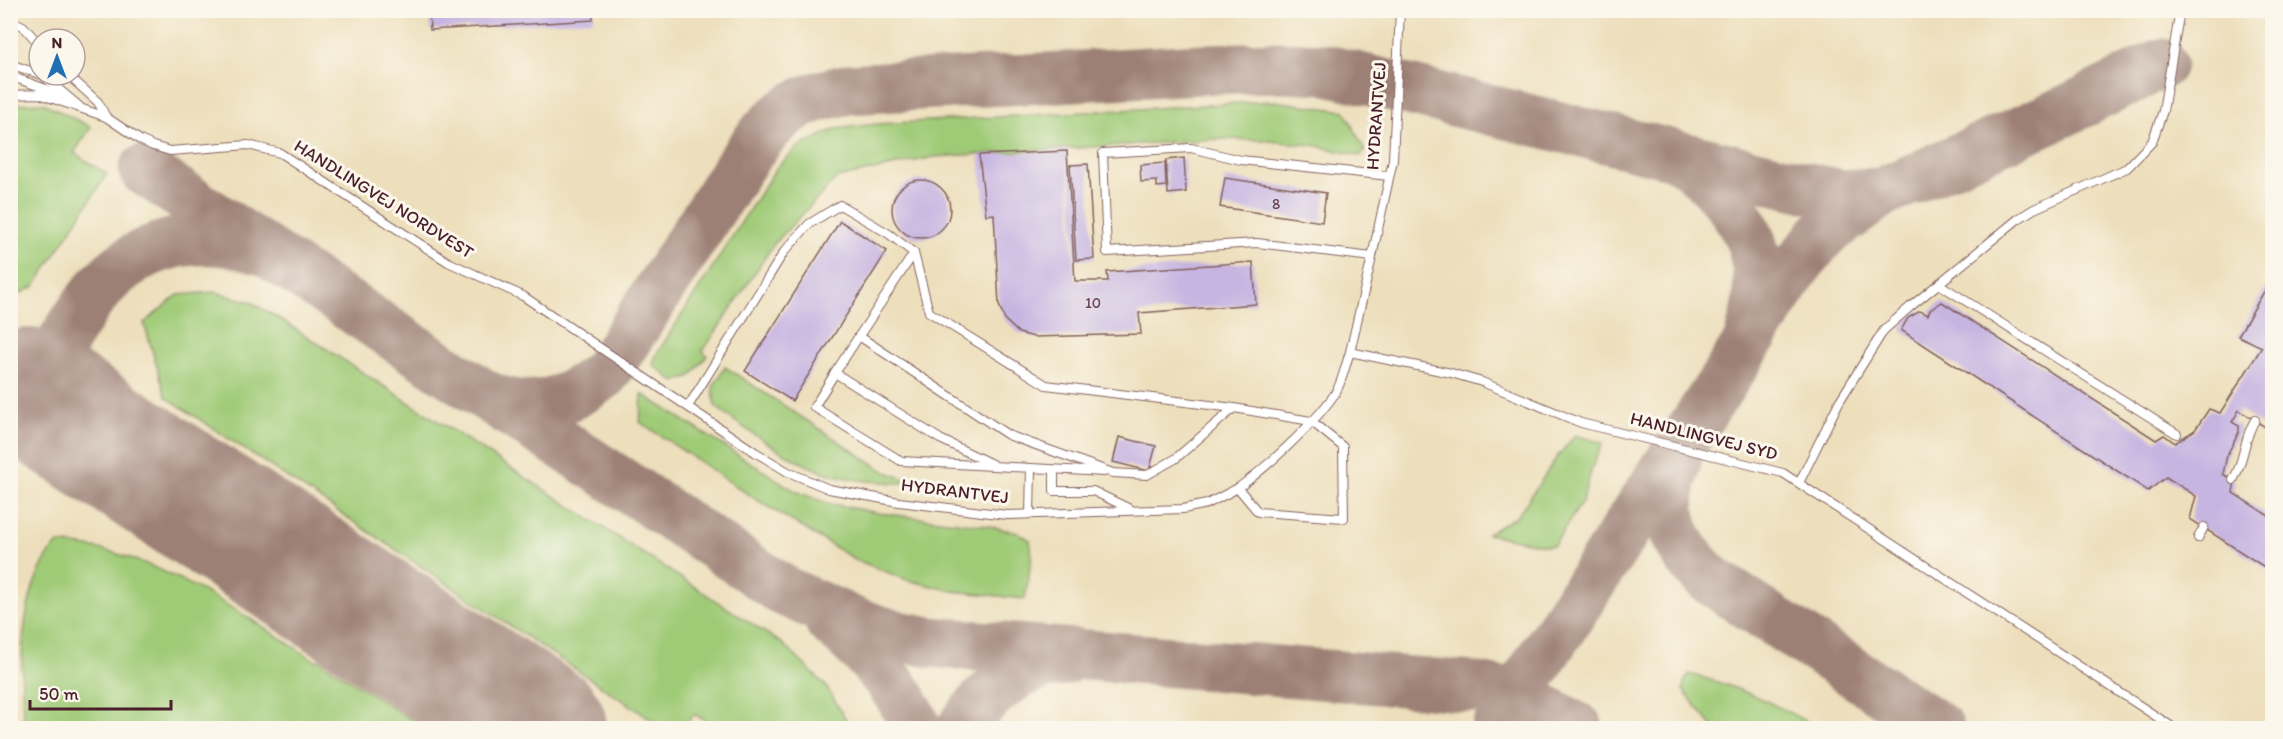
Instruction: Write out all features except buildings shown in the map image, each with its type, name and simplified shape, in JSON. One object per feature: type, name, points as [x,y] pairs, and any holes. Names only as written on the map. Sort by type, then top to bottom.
[{"type":"lane","name":"HYDRANTVEJ","points":[[1350,352],[1393,160],[1400,10]]},
{"type":"lane","points":[[1799,483],[1839,402],[1884,330],[1910,306],[2018,219],[2034,209],[2127,168],[2142,155],[2152,142],[2162,118],[2180,10]]},
{"type":"lane","points":[[10,20],[27,30]]},
{"type":"lane","points":[[10,64],[27,70]]},
{"type":"lane","points":[[10,76],[46,89],[84,110]]},
{"type":"lane","points":[[56,87],[84,110]]},
{"type":"lane","points":[[82,87],[98,102],[106,117]]},
{"type":"lane","points":[[10,95],[39,94],[106,117]]},
{"type":"lane","name":"HANDLINGVEJ NORDVEST","points":[[106,117],[140,140],[170,151],[248,145],[280,153],[448,262],[523,296],[688,405]]},
{"type":"lane","points":[[1372,257],[1257,243],[1107,252],[1103,153],[1191,148],[1241,160],[1389,176]]},
{"type":"lane","points":[[688,405],[784,252],[809,224],[840,205],[889,234],[914,253],[929,312],[1046,385],[1234,408],[1311,421],[1343,447],[1344,518],[1258,512],[1238,488]]},
{"type":"lane","points":[[914,253],[814,407],[901,461],[1147,475],[1175,459],[1234,408]]},
{"type":"lane","points":[[1939,284],[2177,434]]},
{"type":"lane","points":[[859,336],[1008,435],[1113,473]]},
{"type":"lane","points":[[1311,421],[1335,394],[1350,352]]},
{"type":"lane","name":"HANDLINGVEJ SYD","points":[[1350,352],[1482,381],[1581,423],[1782,472],[2174,729]]},
{"type":"lane","points":[[836,373],[940,440],[998,467]]},
{"type":"lane","name":"HYDRANTVEJ","points":[[688,405],[788,472],[828,489],[899,502],[1007,515],[1184,509],[1207,504],[1252,478],[1311,421]]},
{"type":"lane","points":[[2233,480],[2241,468],[2249,428],[2255,420]]},
{"type":"lane","points":[[1030,514],[1031,468]]},
{"type":"lane","points":[[1054,470],[1054,491],[1094,492],[1133,511]]},
{"type":"lane","points":[[2198,538],[2204,527]]},
{"type":"green space","points":[[1274,101],[1345,111],[1365,151],[1360,156],[1313,145],[1219,139],[934,157],[837,178],[774,244],[703,351],[707,356],[691,376],[675,382],[653,365],[656,355],[777,167],[798,147],[835,129],[877,124]]},
{"type":"green space","points":[[43,103],[91,127],[74,153],[107,174],[35,286],[17,295],[11,295],[11,104]]},
{"type":"green space","points":[[215,292],[251,302],[283,321],[783,644],[826,686],[851,728],[718,728],[694,714],[683,728],[664,728],[166,397],[144,323],[178,295]]},
{"type":"green space","points":[[725,367],[884,471],[917,484],[841,477],[802,463],[770,445],[715,406],[713,387]]},
{"type":"green space","points":[[642,394],[795,491],[827,503],[878,513],[990,526],[1018,533],[1030,540],[1032,555],[1025,599],[953,591],[907,580],[856,560],[754,498],[640,422]]},
{"type":"green space","points":[[1575,435],[1603,443],[1594,462],[1582,502],[1554,545],[1487,534],[1518,515]]},
{"type":"green space","points":[[57,544],[90,547],[124,556],[158,569],[192,586],[226,604],[316,661],[319,660],[424,728],[24,728],[22,657],[28,607],[34,583],[44,562]]},
{"type":"green space","points":[[1689,674],[1755,696],[1817,728],[1714,728],[1683,690],[1684,682]]},
{"type":"taxiway","points":[[1497,728],[1795,268],[1822,235],[1881,193],[2061,113],[2161,64]]},
{"type":"taxiway","points":[[492,398],[523,405],[552,402],[578,391],[605,373],[741,163],[762,136],[778,119],[796,106],[816,97],[848,89],[1202,69],[1280,67],[1323,69],[1813,189],[1842,195],[1881,193]]},
{"type":"taxiway","points":[[1682,157],[1721,193],[1736,212],[1747,232],[1755,254],[1758,278],[1757,304],[1751,332]]},
{"type":"taxiway","points":[[144,170],[784,591],[856,623],[894,635],[930,642],[1474,687],[1518,695],[1578,728]]},
{"type":"taxiway","points":[[10,420],[93,296],[114,274],[131,261],[170,244],[190,241],[233,242],[255,248]]},
{"type":"taxiway","points":[[64,340],[58,375],[61,389],[75,413],[112,447]]},
{"type":"taxiway","points":[[1677,457],[1670,492],[1669,508],[1672,522],[1684,550],[1708,578],[1939,728]]},
{"type":"taxiway","points":[[830,621],[857,644],[891,683],[917,728]]},
{"type":"taxiway","points":[[962,728],[982,703],[1005,682],[1032,668],[1064,660]]},
{"type":"runway","points":[[29,392],[543,728]]}]
